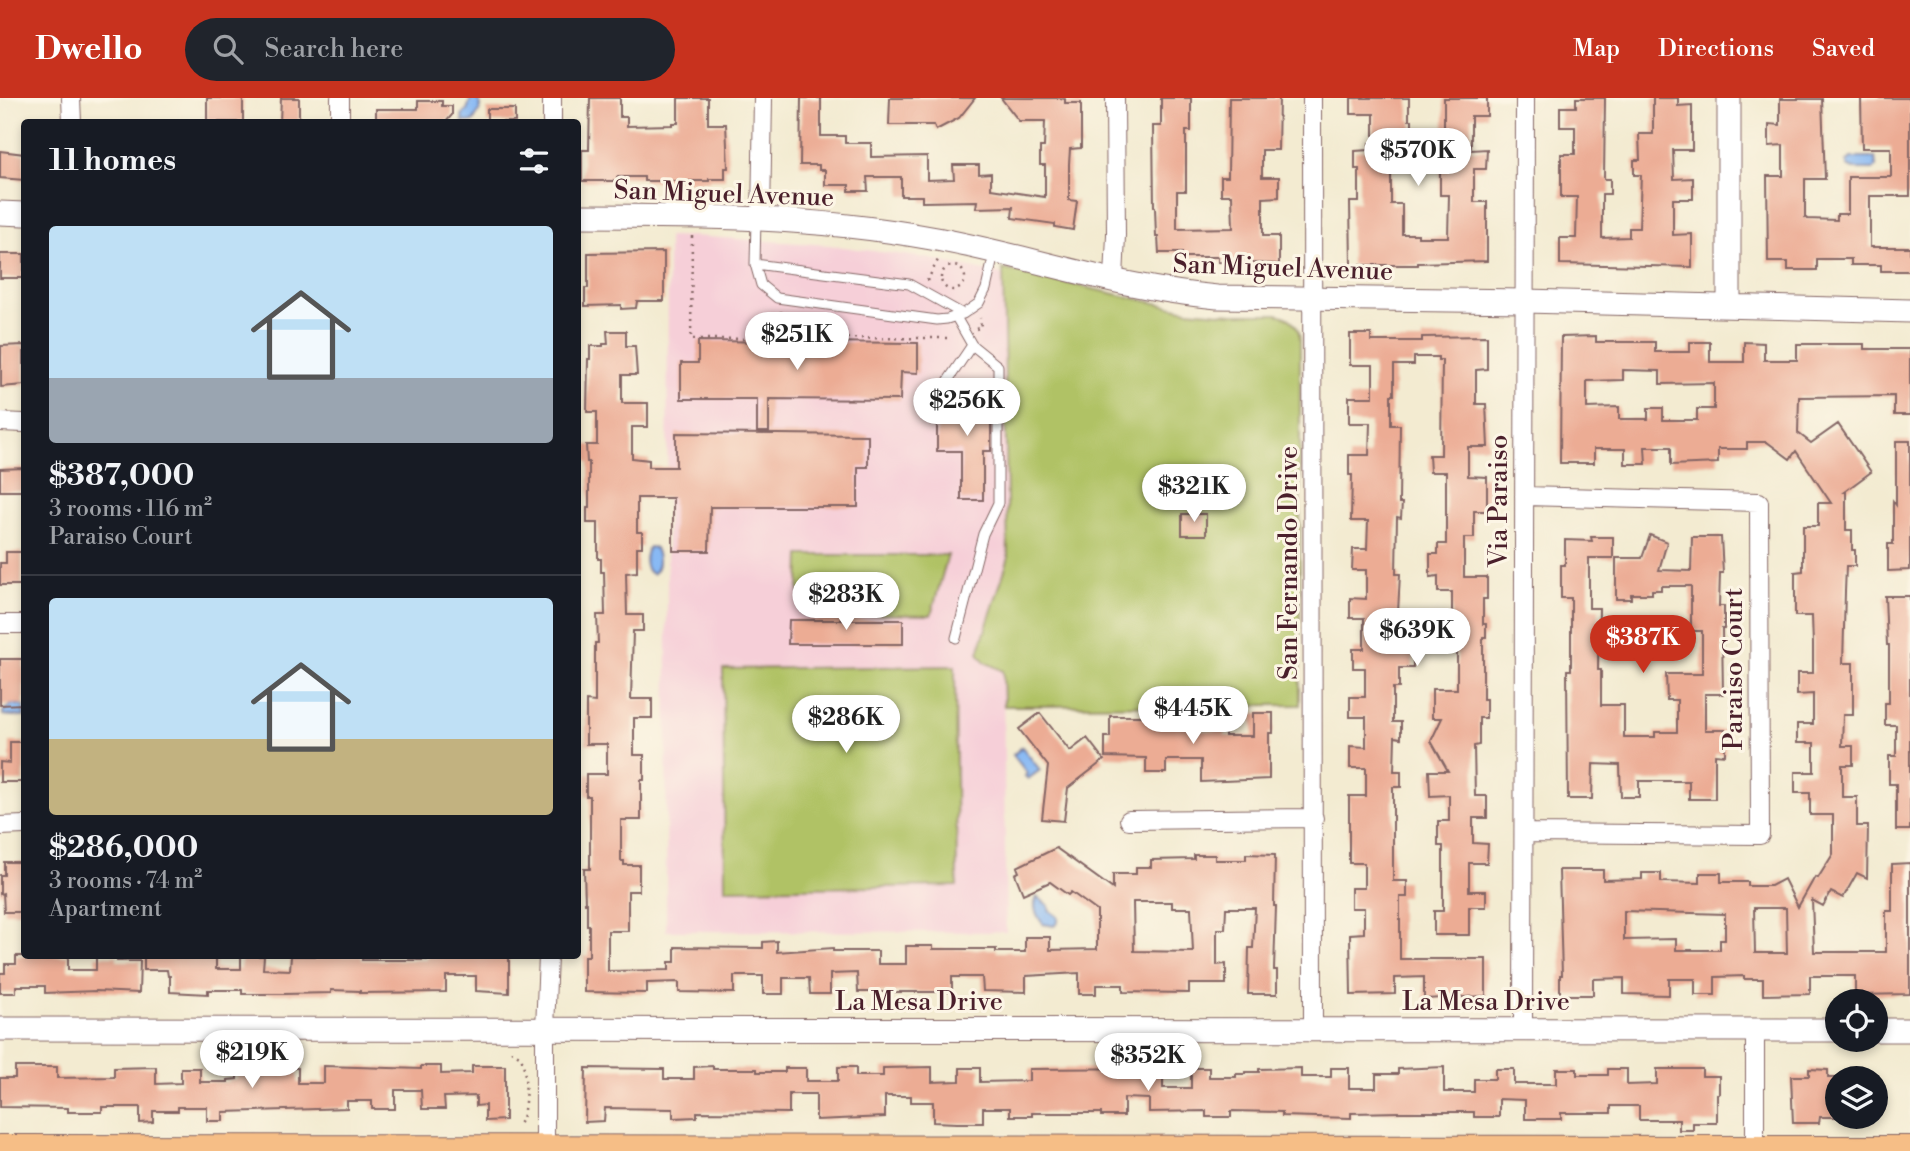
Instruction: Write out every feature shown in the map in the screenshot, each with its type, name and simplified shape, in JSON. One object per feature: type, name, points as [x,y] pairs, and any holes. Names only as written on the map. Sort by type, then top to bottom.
[{"type":"highway","points":[[0,1150],[1910,1151]]},
{"type":"street","points":[[71,98],[72,119]]},
{"type":"street","points":[[340,98],[340,119]]},
{"type":"street","points":[[552,98],[552,119]]},
{"type":"street","points":[[759,217],[763,98]]},
{"type":"street","points":[[1114,279],[1115,98]]},
{"type":"street","name":"San Fernando Drive","points":[[1312,98],[1313,1029]]},
{"type":"street","name":"Via Paraiso","points":[[1523,1030],[1525,98]]},
{"type":"street","points":[[1729,98],[1729,305]]},
{"type":"street","points":[[0,213],[21,214]]},
{"type":"street","name":"San Miguel Avenue","points":[[581,216],[759,217],[893,231],[995,251],[1172,293],[1216,297],[1729,305],[1910,311]]},
{"type":"street","points":[[0,422],[21,423]]},
{"type":"street","name":"Paraiso Court","points":[[1524,496],[1759,502],[1760,793],[1760,835],[1525,833]]},
{"type":"street","points":[[0,624],[21,624]]},
{"type":"street","points":[[1129,820],[1314,818]]},
{"type":"street","points":[[0,826],[21,825]]},
{"type":"street","points":[[545,1150],[548,959]]},
{"type":"street","name":"La Mesa Drive","points":[[0,1029],[1825,1030]]},
{"type":"street","points":[[1755,1030],[1755,1151]]},
{"type":"street","points":[[1888,1030],[1910,1030]]},
{"type":"lane","points":[[759,217],[755,264],[761,285],[771,294],[785,300],[937,320],[960,315],[974,308],[983,297],[995,251]]},
{"type":"lane","points":[[755,264],[909,284],[960,315],[972,345],[998,366],[998,503],[983,534],[956,638]]},
{"type":"lane","points":[[949,379],[972,345]]},
{"type":"path","points":[[692,236],[691,338],[949,338]]},
{"type":"path","points":[[926,284],[938,260]]},
{"type":"path","points":[[941,274],[951,266],[962,270]]},
{"type":"path","points":[[962,270],[967,266]]},
{"type":"path","points":[[941,274],[943,285],[953,291],[961,288],[965,281],[962,270]]},
{"type":"path","points":[[933,271],[941,274]]},
{"type":"path","points":[[780,309],[781,339]]},
{"type":"path","points":[[509,1050],[519,1054],[524,1062],[524,1116],[518,1125]]},
{"type":"shaded area","points":[[692,236],[829,245],[926,258],[1003,275],[1008,560],[978,653],[985,662],[1003,671],[1006,932],[666,931],[668,237]]},
{"type":"green space","points":[[1003,269],[1187,310],[1277,314],[1287,317],[1296,326],[1300,340],[1300,705],[1004,706],[1003,671],[985,662],[978,653],[1008,560]]},
{"type":"green space","points":[[800,555],[948,555],[931,615],[852,614],[852,591],[799,592]]},
{"type":"green space","points":[[955,666],[957,886],[725,889],[723,669]]},
{"type":"water","points":[[473,98],[480,102],[480,110],[475,119],[462,119],[462,116]]},
{"type":"water","points":[[1851,158],[1875,158],[1876,167],[1853,169],[1847,166]]},
{"type":"water","points":[[649,547],[655,548],[658,559],[658,566],[652,574],[645,562]]},
{"type":"water","points":[[13,704],[21,705],[21,717],[3,715],[3,711]]},
{"type":"water","points":[[1022,747],[1040,770],[1028,779],[1025,776],[1027,773],[1013,755]]},
{"type":"water","points":[[1037,897],[1058,917],[1054,926],[1043,924],[1039,918],[1035,908]]},
{"type":"building","points":[[207,98],[243,98],[243,119],[207,119]]},
{"type":"building","points":[[281,98],[299,98],[299,119],[280,119]]},
{"type":"building","points":[[590,98],[620,98],[620,117],[627,117],[627,126],[678,123],[678,98],[708,98],[708,124],[726,124],[728,168],[725,168],[725,179],[644,181],[644,177],[617,177],[617,181],[582,181],[582,150],[589,150]]},
{"type":"building","points":[[801,98],[821,98],[821,136],[845,136],[845,143],[871,143],[871,157],[927,156],[927,180],[954,179],[953,165],[979,165],[979,174],[991,173],[991,189],[1045,197],[1045,165],[1040,165],[1040,147],[1044,147],[1045,121],[1019,121],[1001,98],[1060,98],[1065,99],[1065,103],[1081,103],[1081,148],[1070,149],[1069,164],[1069,200],[1077,201],[1073,230],[1055,227],[1055,224],[1012,218],[1013,207],[976,208],[977,201],[922,202],[922,196],[901,196],[901,177],[867,177],[868,191],[849,191],[849,185],[825,185],[825,170],[819,170],[819,165],[800,165]]},
{"type":"building","points":[[890,98],[975,98],[959,118],[936,130],[934,125],[889,125]]},
{"type":"building","points":[[1161,98],[1191,98],[1191,131],[1186,131],[1186,191],[1177,191],[1177,229],[1233,228],[1232,195],[1221,195],[1221,177],[1228,177],[1229,98],[1279,98],[1278,150],[1262,150],[1262,177],[1279,177],[1279,197],[1263,198],[1263,236],[1279,236],[1279,264],[1218,262],[1218,257],[1182,257],[1182,253],[1159,253],[1154,207],[1153,126],[1161,126]]},
{"type":"building","points":[[1351,98],[1409,98],[1412,138],[1402,138],[1402,163],[1391,163],[1391,204],[1402,204],[1402,234],[1448,237],[1449,195],[1440,195],[1440,129],[1444,129],[1444,98],[1487,98],[1487,116],[1471,116],[1471,150],[1487,149],[1486,169],[1474,169],[1474,202],[1487,202],[1487,261],[1351,265],[1350,202],[1359,202],[1359,169],[1355,169],[1355,151],[1369,150],[1369,143],[1374,143],[1374,114],[1351,114]]},
{"type":"building","points":[[1576,98],[1605,98],[1604,179],[1610,179],[1610,194],[1602,194],[1602,238],[1629,237],[1629,228],[1639,228],[1641,175],[1634,175],[1634,160],[1640,160],[1639,134],[1653,134],[1653,98],[1678,98],[1678,106],[1692,105],[1692,150],[1673,150],[1674,179],[1693,178],[1693,199],[1673,199],[1673,235],[1692,234],[1692,267],[1560,264],[1560,238],[1576,238],[1577,197],[1561,197],[1561,154],[1575,154],[1575,127],[1560,127],[1560,107],[1576,107]]},
{"type":"building","points":[[1861,98],[1910,98],[1910,196],[1870,196],[1870,247],[1910,247],[1910,271],[1881,271],[1881,265],[1851,265],[1851,259],[1817,259],[1817,270],[1788,270],[1788,262],[1768,262],[1767,176],[1783,176],[1783,145],[1769,146],[1769,124],[1780,125],[1780,99],[1822,99],[1825,179],[1805,179],[1805,217],[1837,220],[1837,214],[1848,214],[1848,177],[1891,177],[1891,148],[1862,148]]},
{"type":"building","points":[[418,101],[442,101],[442,106],[452,106],[452,115],[449,119],[376,119],[376,109],[418,109]]},
{"type":"building","points":[[487,109],[515,109],[515,119],[487,119]]},
{"type":"building","points":[[0,151],[21,154],[21,180],[0,178]]},
{"type":"building","points":[[664,252],[664,301],[637,301],[636,308],[621,309],[621,305],[585,306],[588,253]]},
{"type":"building","points":[[0,254],[21,254],[21,278],[0,278]]},
{"type":"building","points":[[607,331],[626,331],[626,346],[635,346],[637,375],[622,375],[622,403],[648,403],[648,427],[632,427],[632,458],[649,460],[649,467],[676,467],[676,433],[868,435],[868,467],[858,467],[858,507],[710,507],[709,551],[673,551],[673,498],[637,498],[637,532],[642,532],[642,547],[637,547],[637,572],[626,573],[627,615],[643,615],[643,631],[633,631],[631,699],[652,699],[652,718],[634,718],[634,755],[644,755],[641,820],[621,820],[621,861],[624,861],[624,865],[639,865],[639,891],[628,891],[628,931],[608,931],[608,971],[669,970],[669,962],[675,962],[675,947],[763,948],[763,942],[777,941],[777,952],[833,948],[833,951],[878,951],[878,964],[906,964],[906,946],[1025,952],[1025,937],[1050,937],[1050,950],[1097,949],[1097,911],[1071,892],[1068,895],[1050,882],[1023,894],[1015,874],[1019,872],[1017,867],[1056,848],[1113,889],[1113,874],[1136,874],[1136,867],[1151,867],[1151,860],[1194,859],[1194,855],[1215,855],[1215,860],[1246,860],[1246,854],[1275,855],[1274,970],[1277,970],[1277,994],[1248,994],[1249,948],[1253,948],[1255,908],[1226,908],[1225,929],[1217,929],[1217,965],[1226,964],[1226,984],[1189,984],[1189,993],[1123,992],[1123,985],[1096,985],[1096,994],[1079,994],[1079,973],[1026,976],[1026,992],[983,991],[982,977],[952,977],[952,992],[858,992],[857,973],[830,974],[830,994],[810,994],[809,978],[783,978],[783,994],[763,994],[763,976],[734,976],[734,993],[679,992],[679,982],[647,983],[647,993],[584,992],[584,956],[589,956],[589,925],[584,869],[590,869],[590,796],[586,796],[586,774],[607,774],[607,744],[586,744],[586,701],[595,702],[597,615],[605,615],[604,572],[601,572],[601,559],[598,559],[598,523],[587,523],[589,462],[586,445],[597,445],[597,412],[587,412],[588,359],[590,346],[608,344]],"holes":[[[1133,902],[1172,902],[1172,908],[1191,908],[1193,952],[1134,951]]]},
{"type":"building","points":[[1350,334],[1371,334],[1371,341],[1422,341],[1422,337],[1487,336],[1487,369],[1476,370],[1476,404],[1486,404],[1488,447],[1468,447],[1468,476],[1487,477],[1487,511],[1474,511],[1474,538],[1464,538],[1464,577],[1487,577],[1487,599],[1483,599],[1486,637],[1483,637],[1483,699],[1486,699],[1486,718],[1479,718],[1479,745],[1474,746],[1475,796],[1487,796],[1487,818],[1473,818],[1473,843],[1488,844],[1487,863],[1469,863],[1469,891],[1486,891],[1486,907],[1469,907],[1469,935],[1434,935],[1434,911],[1443,911],[1443,846],[1438,846],[1438,821],[1449,821],[1449,795],[1430,796],[1429,771],[1448,771],[1431,741],[1442,718],[1432,718],[1432,689],[1457,689],[1457,653],[1453,653],[1452,638],[1449,638],[1452,592],[1438,592],[1438,576],[1430,577],[1430,554],[1438,554],[1438,544],[1446,544],[1446,472],[1430,472],[1429,455],[1441,455],[1442,360],[1438,360],[1438,357],[1414,357],[1414,365],[1394,365],[1394,395],[1391,395],[1391,425],[1400,425],[1399,503],[1402,503],[1401,518],[1397,517],[1396,574],[1400,574],[1396,650],[1413,650],[1413,668],[1399,668],[1399,688],[1393,688],[1393,722],[1401,722],[1401,738],[1395,737],[1394,771],[1401,771],[1401,787],[1393,787],[1393,881],[1407,881],[1407,897],[1400,897],[1400,959],[1486,959],[1486,996],[1424,999],[1424,977],[1395,978],[1395,994],[1351,995],[1350,934],[1364,933],[1364,908],[1351,908],[1351,888],[1364,888],[1364,863],[1349,863],[1349,796],[1366,796],[1366,768],[1350,768],[1350,746],[1366,747],[1366,717],[1350,717],[1350,697],[1365,697],[1365,668],[1353,668],[1353,649],[1364,649],[1364,618],[1350,618],[1350,598],[1366,599],[1366,570],[1352,570],[1353,549],[1367,549],[1368,521],[1351,521],[1352,475],[1349,475],[1349,455],[1369,455],[1370,423],[1349,423],[1349,397],[1373,397],[1373,365],[1350,365]]},
{"type":"building","points":[[1596,336],[1596,342],[1655,342],[1655,352],[1690,352],[1690,342],[1710,342],[1710,362],[1744,362],[1744,342],[1764,343],[1764,360],[1797,360],[1797,344],[1864,344],[1864,349],[1910,349],[1910,415],[1894,415],[1894,396],[1799,397],[1798,433],[1811,443],[1838,424],[1871,472],[1844,492],[1846,530],[1852,530],[1855,566],[1846,566],[1843,663],[1853,663],[1853,715],[1843,715],[1842,746],[1853,746],[1853,765],[1842,765],[1842,797],[1857,797],[1857,826],[1868,826],[1867,878],[1857,873],[1843,898],[1831,892],[1823,906],[1812,900],[1814,952],[1886,952],[1886,911],[1892,911],[1892,864],[1910,863],[1910,994],[1888,994],[1888,989],[1855,989],[1855,976],[1810,976],[1810,994],[1763,995],[1763,979],[1744,979],[1744,976],[1715,977],[1715,995],[1695,995],[1695,979],[1669,979],[1669,995],[1624,994],[1624,978],[1593,979],[1593,995],[1560,995],[1562,975],[1559,870],[1603,870],[1603,880],[1642,879],[1642,873],[1661,873],[1661,882],[1700,883],[1700,873],[1721,873],[1721,882],[1748,882],[1748,886],[1771,886],[1784,879],[1798,907],[1815,877],[1818,878],[1833,854],[1833,815],[1810,815],[1810,793],[1795,793],[1795,772],[1814,772],[1814,743],[1797,743],[1797,724],[1813,724],[1813,694],[1797,695],[1797,673],[1813,673],[1813,644],[1812,616],[1795,616],[1795,572],[1803,571],[1803,526],[1818,526],[1818,503],[1831,503],[1796,451],[1790,459],[1767,442],[1747,442],[1747,449],[1718,449],[1718,463],[1671,465],[1671,447],[1645,447],[1646,464],[1625,464],[1625,449],[1594,449],[1594,463],[1560,463],[1561,337]],"holes":[[[1623,370],[1660,371],[1660,384],[1714,383],[1714,409],[1697,409],[1697,420],[1663,420],[1663,408],[1648,408],[1648,419],[1619,419],[1619,407],[1587,408],[1587,381],[1623,380]],[[1754,908],[1786,908],[1787,953],[1755,953]],[[1624,911],[1725,914],[1725,940],[1720,940],[1720,950],[1676,950],[1676,939],[1624,940]]]},
{"type":"building","points":[[698,341],[918,343],[918,373],[901,372],[900,400],[769,399],[769,432],[757,432],[757,399],[681,399],[681,363],[698,363]]},
{"type":"building","points":[[21,345],[21,385],[1,387],[1,346]]},
{"type":"building","points":[[951,393],[991,393],[991,451],[983,451],[983,500],[961,500],[961,451],[937,451],[937,409],[951,409]]},
{"type":"building","points":[[1896,441],[1910,441],[1910,570],[1888,571],[1888,544],[1893,544],[1893,501],[1896,505]]},
{"type":"building","points":[[21,468],[21,491],[0,491],[0,469]]},
{"type":"building","points":[[1182,514],[1206,514],[1206,535],[1182,535]]},
{"type":"building","points":[[1650,535],[1667,542],[1659,570],[1691,571],[1692,537],[1721,537],[1723,573],[1720,573],[1719,606],[1724,606],[1723,694],[1705,694],[1705,730],[1725,730],[1725,755],[1715,754],[1715,799],[1689,799],[1689,781],[1639,781],[1639,797],[1621,797],[1620,765],[1593,764],[1592,799],[1568,799],[1567,670],[1571,670],[1571,598],[1561,598],[1561,565],[1565,565],[1565,540],[1592,541],[1591,537],[1613,537],[1613,558],[1589,558],[1589,608],[1599,608],[1598,670],[1601,670],[1601,705],[1624,705],[1624,737],[1655,737],[1655,732],[1677,732],[1677,700],[1667,700],[1666,674],[1702,674],[1702,631],[1691,631],[1691,586],[1661,586],[1661,590],[1652,590],[1652,594],[1631,594],[1631,599],[1616,599],[1616,558],[1642,558]]},
{"type":"building","points":[[6,552],[21,552],[21,585],[0,585],[0,563],[6,563]]},
{"type":"building","points":[[1885,596],[1910,596],[1910,830],[1896,830],[1896,784],[1889,784],[1889,756],[1896,756],[1896,725],[1885,725],[1885,703],[1889,703],[1889,645]]},
{"type":"building","points":[[789,620],[903,620],[903,644],[788,644]]},
{"type":"building","points":[[0,659],[21,659],[21,704],[0,705]]},
{"type":"building","points":[[1040,713],[1070,751],[1087,738],[1104,760],[1068,788],[1064,821],[1042,819],[1048,766],[1019,729]]},
{"type":"building","points":[[1174,713],[1192,713],[1192,730],[1225,731],[1225,736],[1253,736],[1253,713],[1273,713],[1273,733],[1269,733],[1269,779],[1201,782],[1201,760],[1166,760],[1166,773],[1146,773],[1146,758],[1105,757],[1105,737],[1110,737],[1110,716],[1174,716]]},
{"type":"building","points":[[10,742],[21,742],[21,782],[0,782],[0,762],[10,763]]},
{"type":"building","points":[[4,862],[21,862],[21,912],[4,912],[0,875],[4,875]]},
{"type":"building","points":[[16,956],[21,956],[21,959],[68,959],[68,970],[96,970],[96,959],[140,961],[139,993],[45,993],[45,986],[16,986],[16,993],[0,993],[0,973],[5,973],[5,964],[16,964]]},
{"type":"building","points":[[144,959],[216,959],[216,969],[241,969],[241,959],[264,959],[263,969],[290,970],[291,959],[509,959],[509,993],[476,991],[476,976],[446,976],[446,992],[170,992],[170,976],[167,970],[144,970]]},
{"type":"building","points":[[324,1066],[421,1069],[421,1066],[441,1066],[441,1074],[472,1073],[472,1066],[505,1066],[505,1120],[485,1121],[485,1105],[476,1106],[476,1096],[444,1097],[445,1109],[422,1109],[421,1090],[395,1090],[395,1109],[372,1109],[372,1101],[347,1101],[347,1108],[223,1112],[223,1121],[207,1121],[207,1107],[178,1107],[178,1111],[153,1111],[153,1122],[140,1123],[140,1107],[102,1107],[102,1112],[68,1112],[68,1108],[0,1107],[0,1078],[15,1078],[15,1067],[57,1067],[57,1078],[114,1077],[114,1068],[156,1067],[156,1084],[181,1083],[181,1068],[200,1068],[200,1082],[228,1082],[237,1079],[237,1067],[298,1068],[298,1083],[324,1083]]},
{"type":"building","points":[[713,1066],[713,1069],[757,1069],[757,1072],[785,1072],[785,1068],[806,1068],[806,1081],[838,1081],[838,1067],[856,1067],[856,1076],[883,1076],[883,1068],[932,1067],[932,1082],[960,1081],[960,1068],[980,1068],[980,1082],[1029,1081],[1029,1069],[1163,1068],[1163,1088],[1191,1088],[1191,1068],[1209,1068],[1209,1077],[1236,1077],[1236,1074],[1245,1072],[1259,1072],[1259,1069],[1301,1068],[1301,1077],[1331,1077],[1331,1068],[1349,1068],[1349,1088],[1376,1088],[1376,1074],[1398,1074],[1398,1069],[1444,1067],[1444,1092],[1474,1092],[1474,1079],[1495,1079],[1495,1069],[1514,1069],[1514,1084],[1556,1084],[1556,1069],[1577,1069],[1577,1075],[1608,1075],[1608,1069],[1627,1069],[1627,1085],[1657,1084],[1657,1069],[1702,1069],[1702,1076],[1719,1076],[1719,1094],[1717,1123],[1693,1123],[1693,1130],[1679,1130],[1679,1120],[1639,1120],[1639,1106],[1611,1106],[1611,1113],[1561,1113],[1561,1119],[1525,1119],[1525,1100],[1499,1099],[1499,1117],[1474,1117],[1474,1112],[1351,1113],[1351,1118],[1231,1111],[1231,1117],[1206,1117],[1206,1111],[1149,1112],[1149,1099],[1124,1098],[1124,1116],[1101,1116],[1101,1113],[1032,1113],[1032,1116],[1010,1116],[1010,1108],[983,1108],[983,1123],[957,1123],[933,1122],[933,1102],[911,1102],[911,1096],[885,1096],[885,1117],[816,1120],[816,1094],[789,1094],[789,1113],[697,1112],[697,1117],[673,1118],[673,1109],[605,1108],[604,1121],[585,1122],[586,1068],[664,1069],[664,1079],[694,1079],[694,1067]]},
{"type":"building","points":[[1809,1069],[1825,1070],[1825,1117],[1820,1117],[1819,1123],[1793,1123],[1791,1076],[1809,1076]]}]
